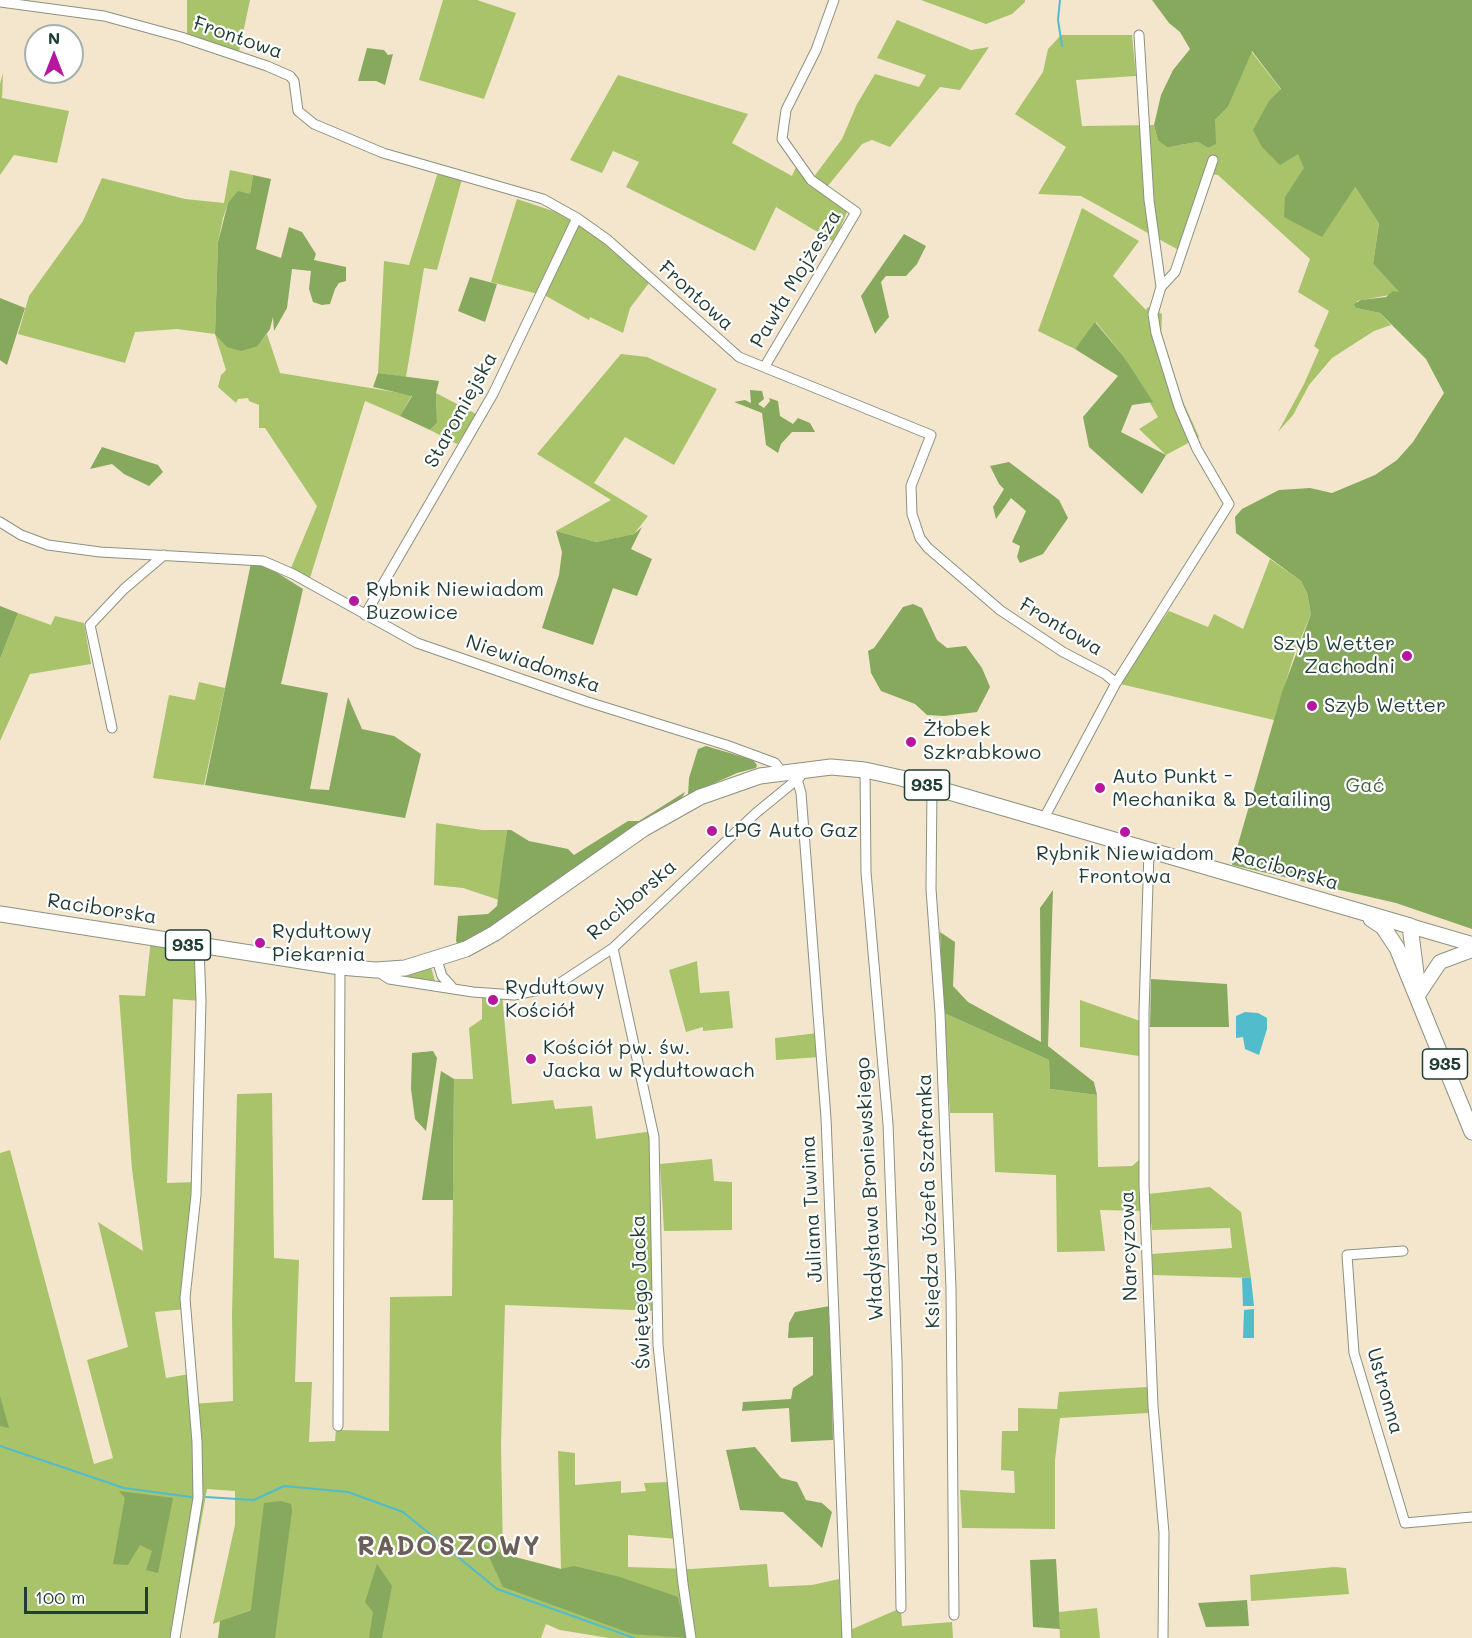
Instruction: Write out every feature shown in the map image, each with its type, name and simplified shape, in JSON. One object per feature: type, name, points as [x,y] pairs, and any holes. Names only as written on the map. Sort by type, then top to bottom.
[{"type":"main road","name":"Raciborska","points":[[0,914],[340,967],[376,970],[405,968],[437,960],[466,949],[495,933],[644,829],[720,788],[782,771],[802,774],[865,770],[1045,815],[1149,851],[1472,944]]},
{"type":"main road","name":"935","points":[[1364,914],[1383,927],[1397,948],[1472,1132]]},
{"type":"main road","name":"935","points":[[1410,926],[1418,995]]},
{"type":"main road","points":[[1397,948],[1410,926]]},
{"type":"main road","points":[[1418,995],[1440,962],[1472,950]]},
{"type":"street","name":"Pawła Mojżesza","points":[[765,366],[856,212],[811,180],[782,139],[786,110],[816,50],[834,0]]},
{"type":"street","name":"Frontowa","points":[[0,2],[104,16],[181,37],[267,66],[290,76],[294,81],[298,111],[314,124],[383,153],[543,199],[577,218],[608,240],[739,357],[931,435],[917,467],[910,503],[915,526],[928,548],[999,610],[1063,652],[1105,674],[1116,683]]},
{"type":"street","points":[[1139,35],[1149,200],[1161,287]]},
{"type":"street","points":[[1045,815],[1116,683],[1229,504],[1197,448],[1169,381],[1154,324],[1156,297],[1161,287],[1175,272],[1213,160]]},
{"type":"street","name":"Staromiejska","points":[[365,615],[493,394],[577,218]]},
{"type":"street","name":"Niewiadomska","points":[[0,522],[21,535],[48,545],[100,552],[263,561],[293,574],[417,642],[588,702],[757,756],[775,763],[782,771]]},
{"type":"street","points":[[112,728],[90,625],[124,589],[165,555]]},
{"type":"street","name":"Władysława Broniewskiego","points":[[865,770],[866,872],[888,1124],[897,1361],[901,1608]]},
{"type":"street","name":"Raciborska","points":[[376,970],[389,979],[514,995],[554,987],[613,948],[687,881],[756,813],[802,774]]},
{"type":"street","name":"Juliana Tuwima","points":[[802,774],[801,793],[826,1118],[847,1638]]},
{"type":"street","name":"Księdza Józefa Szafranka","points":[[932,787],[932,889],[940,1013],[951,1288],[954,1615]]},
{"type":"street","name":"Narcyzowa","points":[[1149,851],[1144,1012],[1144,1185],[1153,1407],[1164,1533],[1163,1638]]},
{"type":"street","points":[[175,1638],[198,1498],[197,1442],[185,1298],[196,1195],[201,1001],[199,946]]},
{"type":"street","name":"Świętego Jacka","points":[[613,948],[654,1137],[658,1345],[683,1584],[692,1638]]},
{"type":"street","points":[[437,960],[445,982],[454,988]]},
{"type":"street","points":[[338,1426],[340,967]]},
{"type":"street","name":"Ustronna","points":[[1403,1251],[1347,1255],[1354,1353],[1405,1523],[1472,1517]]},
{"type":"green space","points":[[187,0],[250,0],[239,52],[187,35]]},
{"type":"green space","points":[[443,0],[477,0],[516,13],[484,99],[419,80]]},
{"type":"green space","points":[[921,0],[1025,0],[1025,2],[1012,14],[986,24]]},
{"type":"green space","name":"Gać","points":[[1152,0],[1472,0],[1472,929],[1396,903],[1232,865],[1282,692],[1311,614],[1307,593],[1301,581],[1236,533],[1235,517],[1242,509],[1279,490],[1310,488],[1332,493],[1375,475],[1397,460],[1413,442],[1444,393],[1426,359],[1380,313],[1356,308],[1354,304],[1361,300],[1386,297],[1393,291],[1399,292],[1373,264],[1379,223],[1355,187],[1322,237],[1284,217],[1285,197],[1304,168],[1298,154],[1280,165],[1262,147],[1253,130],[1269,101],[1281,89],[1252,51],[1228,107],[1215,120],[1216,144],[1208,148],[1198,142],[1167,147],[1158,140],[1154,125],[1161,95],[1173,70],[1190,49],[1180,32],[1169,23]]},
{"type":"green space","points":[[897,20],[971,50],[989,47],[960,90],[940,87],[890,147],[872,140],[862,144],[827,187],[813,178],[842,139],[857,104],[875,74],[919,87],[926,75],[877,58]]},
{"type":"green space","points":[[1061,35],[1132,35],[1136,76],[1076,80],[1082,126],[1154,125],[1158,140],[1180,145],[1198,142],[1208,148],[1215,144],[1215,120],[1228,107],[1251,51],[1338,163],[1379,222],[1373,264],[1400,293],[1357,301],[1356,308],[1380,313],[1391,325],[1374,331],[1332,358],[1309,385],[1293,415],[1278,432],[1319,350],[1314,346],[1329,311],[1298,292],[1310,259],[1218,175],[1209,174],[1184,253],[1081,196],[1038,194],[1066,147],[1015,114],[1043,72],[1048,49]]},
{"type":"green space","points":[[367,48],[384,50],[388,55],[393,54],[385,85],[376,81],[358,81]]},
{"type":"green space","points":[[3,73],[2,98],[69,111],[57,163],[14,155],[0,175],[0,84]]},
{"type":"green space","points":[[618,75],[748,114],[732,143],[792,176],[796,167],[847,212],[834,242],[776,207],[755,251],[626,187],[639,162],[613,151],[602,173],[570,160]]},
{"type":"green space","points":[[230,170],[253,175],[250,194],[228,203],[223,218],[218,242],[215,334],[177,329],[135,332],[125,363],[18,334],[29,296],[83,221],[102,178],[185,199],[224,203]]},
{"type":"green space","points":[[438,172],[462,179],[437,270],[424,268],[406,377],[378,373],[384,261],[409,265]]},
{"type":"green space","points":[[253,175],[271,179],[256,249],[281,258],[289,227],[302,232],[316,254],[314,260],[346,267],[346,281],[339,283],[330,304],[322,305],[313,302],[309,289],[311,271],[292,269],[287,308],[274,331],[273,317],[270,329],[258,346],[241,351],[227,347],[215,334],[218,242],[228,203],[238,191],[250,194]]},
{"type":"green space","points":[[517,199],[556,212],[591,232],[649,283],[630,308],[623,333],[590,317],[589,320],[546,296],[491,282]]},
{"type":"green space","points":[[1082,208],[1139,241],[1113,276],[1146,310],[1148,307],[1162,314],[1161,336],[1180,395],[1199,437],[1166,455],[1139,429],[1158,417],[1124,357],[1096,322],[1075,349],[1038,331]]},
{"type":"green space","points":[[904,234],[926,246],[917,264],[906,276],[886,276],[881,282],[889,317],[875,334],[861,296]]},
{"type":"green space","points":[[470,277],[497,284],[485,322],[458,311]]},
{"type":"green space","points":[[0,298],[25,308],[7,365],[0,360]]},
{"type":"green space","points":[[1095,322],[1124,357],[1153,402],[1132,405],[1121,432],[1166,455],[1142,494],[1089,447],[1083,417],[1118,376],[1075,349]]},
{"type":"green space","points":[[215,334],[258,346],[267,334],[280,373],[412,395],[400,416],[365,401],[310,578],[291,568],[317,506],[265,428],[259,428],[259,405],[249,401],[248,398],[238,399],[236,403],[218,387],[221,375],[226,370]]},
{"type":"green space","points":[[621,354],[647,357],[717,389],[674,465],[625,437],[594,483],[648,516],[634,534],[596,542],[556,531],[611,500],[537,454]]},
{"type":"green space","points":[[378,373],[439,381],[436,393],[437,423],[430,430],[400,416],[412,396],[373,387]]},
{"type":"green space","points":[[750,390],[762,391],[764,399],[758,404],[764,408],[770,401],[769,398],[778,401],[780,416],[793,424],[798,418],[810,423],[815,432],[792,432],[781,444],[778,453],[766,445],[762,413],[734,402],[745,400],[751,403]]},
{"type":"green space","points":[[436,393],[478,415],[457,444],[430,430],[437,423]]},
{"type":"green space","points":[[102,447],[158,465],[163,472],[149,486],[124,474],[112,464],[90,469]]},
{"type":"green space","points":[[1009,462],[1059,500],[1068,518],[1043,554],[1020,563],[1017,557],[1020,546],[1012,542],[1026,511],[1011,498],[996,519],[993,507],[1004,489],[990,466]]},
{"type":"green space","points":[[642,527],[631,549],[652,559],[637,596],[613,588],[593,645],[542,628],[559,575],[562,552],[556,531],[596,542],[634,534]]},
{"type":"green space","points":[[1270,559],[1301,581],[1307,593],[1311,614],[1295,652],[1274,720],[1116,683],[1169,611],[1208,627],[1214,614],[1243,629]]},
{"type":"green space","points":[[251,563],[268,567],[303,589],[281,684],[328,693],[310,789],[329,790],[348,697],[362,729],[394,736],[421,754],[405,818],[205,785]]},
{"type":"green space","points":[[913,604],[922,608],[937,640],[947,648],[966,646],[982,668],[990,687],[977,712],[944,716],[927,715],[915,704],[881,691],[871,673],[868,651],[874,648],[903,607]]},
{"type":"green space","points":[[0,606],[18,613],[0,659]]},
{"type":"green space","points":[[18,613],[51,625],[55,616],[84,623],[91,664],[30,674],[0,741],[0,659]]},
{"type":"green space","points":[[199,682],[225,688],[204,785],[153,778],[169,695],[195,700]]},
{"type":"green space","points":[[706,746],[753,760],[757,765],[756,768],[737,773],[688,795],[689,778],[698,749]]},
{"type":"green space","points":[[685,792],[682,798],[506,921],[458,945],[456,941],[458,916],[488,914],[497,906],[507,830],[529,841],[568,849],[574,855],[628,821],[639,821]]},
{"type":"green space","points":[[436,823],[482,830],[507,830],[499,900],[463,888],[434,885]]},
{"type":"green space","points":[[1053,890],[1048,1046],[1094,1082],[1097,1095],[1050,1089],[1049,1060],[944,1013],[940,932],[955,942],[953,986],[968,1002],[1041,1042],[1040,908]]},
{"type":"green space","points":[[151,938],[199,946],[201,1001],[173,999],[167,1183],[196,1182],[186,1309],[155,1312],[166,1378],[190,1374],[193,1404],[233,1401],[232,1315],[237,1094],[272,1093],[274,1258],[299,1260],[295,1382],[312,1382],[309,1442],[335,1441],[336,1430],[389,1431],[390,1297],[452,1296],[454,1079],[473,1079],[469,1028],[482,1019],[482,993],[502,994],[512,1104],[553,1100],[555,1109],[592,1106],[596,1139],[653,1131],[658,1311],[505,1305],[501,1445],[503,1554],[561,1569],[558,1451],[575,1453],[575,1485],[621,1481],[621,1493],[646,1491],[644,1483],[669,1482],[678,1539],[628,1535],[628,1567],[691,1569],[767,1564],[769,1587],[812,1585],[839,1579],[843,1633],[901,1608],[902,1626],[952,1622],[953,1638],[609,1638],[560,1630],[546,1624],[541,1638],[247,1638],[250,1610],[213,1624],[235,1525],[235,1491],[207,1489],[180,1638],[0,1638],[0,1153],[10,1150],[94,1464],[113,1458],[87,1360],[128,1347],[98,1222],[143,1251],[132,1169],[119,995],[145,996]]},
{"type":"green space","points":[[697,961],[700,993],[729,991],[733,1028],[703,1031],[703,1027],[686,1032],[669,970]]},
{"type":"green space","points":[[431,967],[435,981],[402,976]]},
{"type":"green space","points":[[1151,979],[1227,984],[1229,1027],[1150,1027]]},
{"type":"green space","points":[[1080,1000],[1140,1021],[1139,1056],[1080,1047]]},
{"type":"green space","points":[[944,1013],[1049,1060],[1050,1089],[1097,1095],[1098,1167],[1132,1166],[1139,1160],[1141,1211],[1100,1210],[1105,1251],[1057,1252],[1056,1175],[995,1172],[993,1113],[950,1113]]},
{"type":"green space","points":[[818,1033],[820,1057],[776,1060],[775,1038]]},
{"type":"green space","points":[[433,1051],[437,1058],[426,1131],[415,1119],[411,1089],[412,1053]]},
{"type":"green space","points":[[441,1071],[454,1079],[453,1200],[422,1200]]},
{"type":"green space","points":[[712,1159],[714,1181],[732,1182],[732,1230],[664,1231],[660,1164]]},
{"type":"green space","points":[[1210,1187],[1241,1212],[1251,1278],[1153,1275],[1152,1254],[1232,1248],[1230,1228],[1152,1230],[1148,1194]]},
{"type":"green space","points":[[830,1306],[833,1440],[791,1442],[789,1408],[742,1411],[743,1402],[791,1399],[793,1388],[813,1375],[813,1337],[788,1338],[789,1323],[795,1312]]},
{"type":"green space","points":[[1148,1387],[1148,1413],[1060,1418],[1055,1460],[1055,1529],[962,1528],[960,1490],[1015,1493],[1014,1471],[1001,1470],[1002,1431],[1018,1431],[1018,1408],[1057,1409],[1059,1392]]},
{"type":"green space","points":[[0,1396],[9,1428],[0,1426]]},
{"type":"green space","points":[[755,1447],[781,1478],[797,1482],[806,1500],[822,1503],[832,1512],[822,1548],[783,1512],[740,1510],[726,1450]]},
{"type":"green space","points":[[119,1491],[173,1498],[158,1573],[146,1570],[152,1551],[140,1545],[128,1565],[113,1564],[125,1498]]},
{"type":"green space","points":[[281,1501],[291,1504],[292,1511],[275,1638],[218,1638],[220,1621],[251,1610],[264,1503]]},
{"type":"green space","points":[[483,1544],[503,1554],[561,1569],[574,1566],[620,1577],[678,1597],[687,1638],[632,1634],[503,1587]]},
{"type":"green space","points":[[1056,1559],[1060,1629],[1033,1627],[1030,1560]]},
{"type":"green space","points":[[377,1564],[392,1586],[382,1638],[369,1638],[373,1612],[365,1602]]},
{"type":"green space","points":[[1334,1567],[1346,1568],[1349,1594],[1251,1601],[1250,1575]]},
{"type":"green space","points":[[1247,1600],[1249,1626],[1206,1627],[1198,1603]]},
{"type":"green space","points":[[1097,1608],[1100,1638],[1060,1638],[1059,1612]]},
{"type":"water","points":[[1245,1012],[1258,1013],[1267,1018],[1267,1029],[1259,1055],[1245,1049],[1243,1037],[1236,1038],[1236,1016]]},
{"type":"water","points":[[1242,1278],[1251,1278],[1254,1306],[1243,1306]]},
{"type":"water","points":[[1254,1309],[1254,1338],[1243,1338],[1244,1310]]},
{"type":"waterway","points":[[1060,0],[1058,20],[1062,46]]},
{"type":"waterway","points":[[0,1446],[124,1488],[191,1497]]},
{"type":"waterway","points":[[206,1497],[254,1500],[284,1486],[348,1492],[403,1512],[497,1589],[634,1638]]},
{"type":"place","name":"Rybnik Niewiadom Buzowice","points":[[354,601]]},
{"type":"place","name":"Szyb Wetter Zachodni","points":[[1407,656]]},
{"type":"place","name":"Szyb Wetter","points":[[1312,706]]},
{"type":"place","name":"Żłobek Szkrabkowo","points":[[911,742]]},
{"type":"place","name":"Auto Punkt - Mechanika & Detailing","points":[[1100,788]]},
{"type":"place","name":"LPG Auto Gaz","points":[[712,831]]},
{"type":"place","name":"Rybnik Niewiadom Frontowa","points":[[1125,832]]},
{"type":"place","name":"Rydułtowy Piekarnia","points":[[260,943]]},
{"type":"place","name":"Rydułtowy Kościół","points":[[493,1000]]},
{"type":"place","name":"Kościół pw. św. Jacka w Rydułtowach","points":[[531,1059]]},
{"type":"district","name":"RADOSZOWY","points":[[449,1547]]}]
